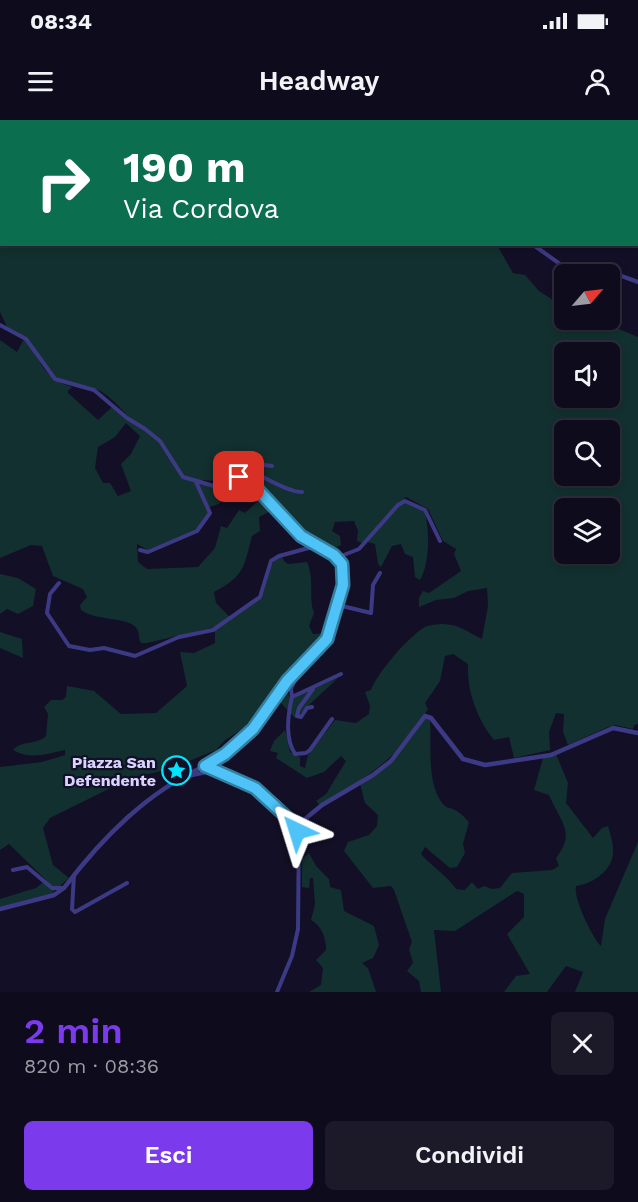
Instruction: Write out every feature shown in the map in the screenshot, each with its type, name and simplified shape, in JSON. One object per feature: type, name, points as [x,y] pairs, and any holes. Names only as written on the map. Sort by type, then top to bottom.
[{"type":"street","points":[[535,246],[560,264]]},
{"type":"street","points":[[620,275],[638,282]]},
{"type":"street","points":[[0,325],[26,339],[55,379],[94,390],[127,418],[160,441],[183,477],[214,486],[239,477],[248,468],[258,464],[272,466]]},
{"type":"street","points":[[246,471],[288,490],[302,492]]},
{"type":"street","points":[[0,909],[54,895],[64,888],[127,818],[178,778],[225,754],[253,729],[301,665],[327,639],[343,585],[342,564],[301,536],[247,478],[239,477]]},
{"type":"street","points":[[140,550],[148,552],[201,528],[210,513],[196,481]]},
{"type":"street","points":[[336,558],[359,549],[398,504],[405,501],[425,510],[440,541]]},
{"type":"street","points":[[59,583],[50,594],[47,613],[69,646],[90,650],[104,648],[135,656],[179,637],[220,626],[260,597],[271,561],[279,556],[316,546]]},
{"type":"street","points":[[338,605],[370,613],[373,585],[380,573]]},
{"type":"street","points":[[301,665],[291,689],[289,717],[290,747],[295,754],[306,753],[310,750],[332,719]]},
{"type":"street","points":[[292,697],[341,674]]},
{"type":"street","points":[[312,707],[307,708],[301,717],[297,716],[303,702],[315,687]]},
{"type":"street","points":[[277,992],[292,956],[298,929],[299,824],[322,805],[373,775],[391,761],[425,716],[431,718],[463,759],[484,765],[551,755],[613,728],[638,733]]},
{"type":"street","points":[[205,766],[255,788],[291,821],[299,824]]},
{"type":"street","points":[[178,778],[212,771]]},
{"type":"street","points":[[13,870],[27,867],[52,888],[64,888]]},
{"type":"street","points":[[74,875],[72,909],[75,912],[127,883]]},
{"type":"green space","points":[[0,246],[498,246],[513,273],[525,275],[539,291],[554,301],[554,330],[620,329],[638,337],[638,724],[634,725],[633,729],[615,725],[608,727],[568,745],[563,732],[564,714],[556,713],[549,732],[550,750],[514,758],[509,737],[494,740],[478,714],[469,685],[468,664],[453,654],[445,656],[440,681],[425,703],[428,709],[405,741],[394,754],[368,775],[320,805],[316,801],[326,794],[346,761],[341,756],[324,772],[307,778],[276,758],[278,753],[270,751],[274,741],[285,730],[290,752],[300,757],[300,766],[305,768],[308,755],[335,720],[356,723],[369,714],[370,706],[365,692],[371,690],[402,646],[418,632],[425,627],[449,624],[482,639],[488,606],[487,588],[468,591],[454,598],[436,600],[419,607],[419,598],[423,591],[429,593],[461,571],[454,554],[456,549],[443,541],[428,509],[406,497],[362,543],[357,541],[358,531],[354,521],[335,522],[332,531],[340,536],[341,545],[333,549],[308,536],[279,508],[276,509],[245,475],[203,480],[201,484],[216,487],[230,483],[231,486],[219,504],[209,507],[210,510],[196,530],[148,550],[137,544],[138,562],[147,569],[198,567],[215,548],[221,526],[227,528],[239,510],[245,513],[261,498],[273,510],[259,517],[260,531],[252,536],[245,563],[238,575],[214,592],[216,603],[230,617],[215,627],[141,643],[138,631],[128,622],[88,614],[81,610],[80,605],[87,597],[83,589],[53,576],[42,546],[31,545],[0,558],[0,340],[17,352],[24,339],[48,373],[54,379],[72,387],[67,392],[98,420],[112,407],[138,427],[113,400],[102,392],[56,378],[45,368],[30,344],[17,332],[7,327],[0,312]],"holes":[[[126,423],[140,436],[131,454],[121,464],[131,491],[118,496],[110,483],[103,483],[95,468],[98,447],[115,437]]]},
{"type":"green space","points":[[406,502],[424,510],[426,517],[427,555],[420,580],[415,577],[413,557],[405,554],[401,544],[392,546],[381,567],[378,564],[375,544],[367,542],[398,506]]},
{"type":"green space","points":[[282,556],[288,564],[307,562],[311,575],[314,613],[309,626],[313,634],[328,633],[318,647],[285,680],[254,721],[224,741],[216,750],[170,769],[131,778],[50,818],[43,828],[53,865],[69,878],[52,893],[0,907],[0,899],[36,888],[46,880],[9,844],[0,850],[0,767],[42,762],[65,755],[65,750],[25,755],[13,750],[46,736],[48,714],[44,707],[51,700],[62,700],[66,697],[67,686],[94,691],[121,714],[156,713],[187,686],[180,652],[194,653],[215,643],[215,630],[260,598],[266,586],[271,565]]},
{"type":"green space","points":[[0,574],[18,578],[36,589],[33,606],[18,614],[7,609],[0,614]]},
{"type":"green space","points":[[0,632],[22,639],[23,658],[0,648]]},
{"type":"green space","points":[[297,671],[287,690],[289,696],[293,698],[338,678],[295,718],[281,703],[274,703]]},
{"type":"green space","points":[[426,717],[430,719],[432,777],[439,799],[446,807],[457,811],[469,822],[463,844],[465,853],[457,867],[450,868],[425,847],[421,854],[456,889],[465,890],[472,882],[478,889],[484,886],[492,889],[500,888],[512,873],[552,870],[559,866],[556,858],[562,849],[566,834],[562,820],[549,795],[534,790],[543,758],[556,754],[568,783],[566,803],[593,838],[602,828],[608,826],[613,846],[613,856],[607,869],[596,879],[576,886],[577,899],[584,917],[601,946],[605,919],[638,842],[638,992],[575,992],[583,972],[566,966],[547,992],[504,992],[516,976],[530,974],[507,934],[524,917],[524,894],[517,891],[455,931],[434,930],[441,992],[421,992],[419,981],[407,971],[413,963],[409,949],[412,942],[394,890],[391,886],[373,888],[344,851],[348,842],[369,835],[377,826],[378,815],[365,803],[360,784],[391,762]]},
{"type":"green space","points":[[309,853],[316,866],[329,879],[330,887],[341,890],[344,911],[374,926],[379,945],[373,958],[362,963],[368,968],[376,992],[309,992],[321,985],[323,968],[316,960],[326,950],[323,933],[311,920],[315,904],[313,878],[310,878],[309,888],[302,887],[302,859]]},
{"type":"place","name":"Piazza San Defendente","points":[[177,771]]},
{"type":"route","points":[[239,477],[247,478],[301,536],[334,555],[342,564],[343,585],[327,639],[287,681],[253,729],[225,754],[205,766],[255,788],[291,821],[299,824],[297,831]]}]
